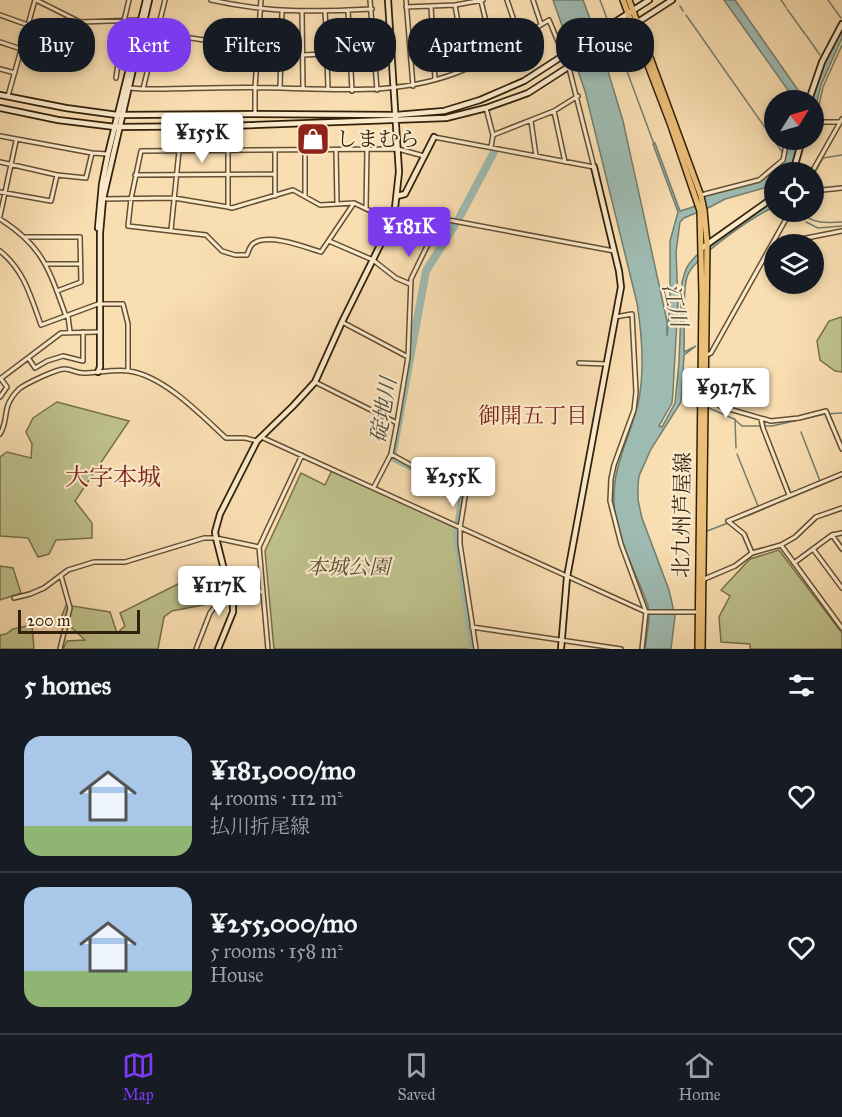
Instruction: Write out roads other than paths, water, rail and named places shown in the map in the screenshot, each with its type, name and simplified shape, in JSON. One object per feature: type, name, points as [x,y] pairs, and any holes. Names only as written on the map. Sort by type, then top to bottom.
[{"type":"main road","name":"北九州芦屋線","points":[[623,0],[634,18]]},
{"type":"main road","name":"北九州芦屋線","points":[[629,0],[631,12]]},
{"type":"main road","name":"北九州芦屋線","points":[[654,72],[699,196],[702,211],[704,246],[700,580],[702,649]]},
{"type":"main road","name":"北九州芦屋線","points":[[698,649],[704,396],[702,357]]},
{"type":"street","points":[[30,18],[35,0],[80,22],[107,21]]},
{"type":"street","points":[[125,18],[129,0]]},
{"type":"street","points":[[142,18],[147,0]]},
{"type":"street","points":[[102,199],[119,115],[147,0]]},
{"type":"street","points":[[161,18],[165,0]]},
{"type":"street","points":[[211,0],[282,12],[372,9]]},
{"type":"street","points":[[260,18],[261,0]]},
{"type":"street","points":[[370,0],[377,90]]},
{"type":"street","points":[[218,649],[233,612],[230,586],[215,532],[219,514],[259,439],[315,382],[394,217],[398,149],[388,0]]},
{"type":"street","points":[[406,0],[413,86]]},
{"type":"street","points":[[406,7],[455,5],[482,0],[486,18]]},
{"type":"street","points":[[507,0],[513,18]]},
{"type":"street","points":[[533,0],[540,18]]},
{"type":"street","points":[[622,18],[649,0]]},
{"type":"street","points":[[645,18],[672,0]]},
{"type":"street","points":[[455,5],[457,18]]},
{"type":"street","points":[[430,6],[435,80]]},
{"type":"street","points":[[348,10],[348,18]]},
{"type":"street","points":[[279,88],[282,12]]},
{"type":"street","points":[[302,12],[303,89]]},
{"type":"street","points":[[325,12],[325,18]]},
{"type":"street","points":[[0,15],[18,21]]},
{"type":"street","points":[[544,23],[549,20],[556,34]]},
{"type":"street","points":[[812,90],[822,62],[842,24]]},
{"type":"street","points":[[0,42],[18,48]]},
{"type":"street","points":[[303,55],[323,54],[327,56],[328,89]]},
{"type":"street","points":[[0,108],[58,120],[118,126],[228,126],[396,118],[444,111],[480,100],[524,81],[556,60]]},
{"type":"street","points":[[8,97],[18,61]]},
{"type":"street","points":[[0,69],[15,73]]},
{"type":"street","points":[[116,78],[117,72]]},
{"type":"street","points":[[126,87],[129,72]]},
{"type":"street","points":[[143,89],[147,72]]},
{"type":"street","points":[[255,114],[256,72]]},
{"type":"street","points":[[351,72],[352,91]]},
{"type":"street","points":[[126,87],[377,90],[413,86],[458,72]]},
{"type":"street","points":[[0,95],[76,110],[119,115],[255,114],[446,118],[486,108],[528,93],[563,72]]},
{"type":"street","points":[[561,649],[567,577],[621,287],[572,72]]},
{"type":"street","points":[[493,135],[554,111],[578,96]]},
{"type":"street","points":[[486,108],[493,135],[491,147]]},
{"type":"street","points":[[554,111],[565,162]]},
{"type":"street","points":[[531,121],[536,156]]},
{"type":"street","points":[[824,122],[841,121]]},
{"type":"street","points":[[818,162],[841,121]]},
{"type":"street","points":[[98,372],[100,367],[97,233],[108,154],[118,126]]},
{"type":"street","points":[[228,126],[228,207]]},
{"type":"street","points":[[0,136],[16,141],[108,154]]},
{"type":"street","points":[[397,196],[405,194],[434,137],[594,167]]},
{"type":"street","points":[[16,141],[0,218],[26,237],[47,264],[67,315],[70,332]]},
{"type":"street","points":[[366,209],[368,149]]},
{"type":"street","points":[[354,203],[321,252],[288,242],[261,240],[252,244],[247,255],[235,255],[222,251],[206,235],[128,226],[135,175],[141,151],[398,149],[424,156]]},
{"type":"street","points":[[275,150],[275,196]]},
{"type":"street","points":[[305,150],[305,196]]},
{"type":"street","points":[[336,150],[337,204]]},
{"type":"street","points":[[699,196],[759,180],[783,160],[785,150]]},
{"type":"street","points":[[171,231],[178,151]]},
{"type":"street","points":[[0,162],[57,176],[86,178],[92,153]]},
{"type":"street","points":[[135,175],[274,174]]},
{"type":"street","points":[[0,192],[51,201],[57,176]]},
{"type":"street","points":[[824,190],[842,188]]},
{"type":"street","points":[[102,199],[174,198],[232,208],[293,190],[320,205],[354,203],[377,214],[394,217],[430,240]]},
{"type":"street","points":[[704,246],[764,204]]},
{"type":"street","points":[[374,487],[391,454],[397,423],[408,357],[410,284],[414,271],[443,219],[614,251]]},
{"type":"street","points":[[824,235],[842,231]]},
{"type":"street","points":[[26,237],[80,237],[81,282],[57,291]]},
{"type":"street","points":[[329,241],[373,260],[396,278],[410,284]]},
{"type":"street","points":[[0,251],[11,260],[23,277],[41,325],[99,304],[123,304],[128,324],[128,371]]},
{"type":"street","points":[[702,357],[711,352],[764,262]]},
{"type":"street","points":[[47,264],[80,264]]},
{"type":"street","points":[[98,372],[99,304]]},
{"type":"street","points":[[615,317],[632,314],[636,392],[633,410],[614,465],[610,501],[621,544],[646,612],[642,649]]},
{"type":"street","points":[[342,322],[408,357]]},
{"type":"street","points":[[29,359],[35,368],[63,356],[83,361],[83,332]]},
{"type":"street","points":[[0,397],[7,387],[1,379],[62,333],[98,332]]},
{"type":"street","points":[[579,363],[607,364]]},
{"type":"street","points":[[0,434],[6,405],[20,388],[63,368],[82,373],[128,371],[159,381],[192,405],[206,422],[226,438],[259,439],[303,455],[646,612],[698,612]]},
{"type":"street","points":[[315,382],[397,423]]},
{"type":"street","points":[[704,396],[722,407],[771,421],[799,418],[826,411],[842,449]]},
{"type":"street","points":[[761,419],[789,495]]},
{"type":"street","points":[[391,454],[427,474],[466,491],[460,528],[476,649]]},
{"type":"street","points":[[268,649],[259,547],[303,455]]},
{"type":"street","points":[[752,553],[744,534],[728,521],[842,474]]},
{"type":"street","points":[[700,580],[735,566],[752,553],[781,545],[795,537],[816,517],[842,508]]},
{"type":"street","points":[[794,564],[832,536],[842,533]]},
{"type":"street","points":[[832,536],[842,549]]},
{"type":"street","points":[[14,598],[30,594],[68,570],[94,562],[125,562],[204,537],[259,547]]},
{"type":"street","points":[[781,545],[842,628]]},
{"type":"street","points":[[813,549],[842,588]]},
{"type":"street","points":[[60,649],[70,608],[61,576]]},
{"type":"street","points":[[230,586],[262,592]]},
{"type":"street","points":[[196,649],[210,613],[230,586]]},
{"type":"street","points":[[472,627],[621,649]]},
{"type":"water","points":[[553,0],[583,0],[590,18],[559,18]]},
{"type":"water","points":[[724,0],[735,0],[798,90],[788,90]]},
{"type":"water","points":[[842,29],[842,38],[820,90],[814,90]]},
{"type":"water","name":"江川","points":[[578,72],[608,72],[623,121],[667,321],[667,336],[670,305],[670,241],[678,212],[653,144],[655,143],[680,211],[693,207],[705,195],[760,181],[764,178],[764,188],[725,199],[680,222],[676,252],[678,302],[672,403],[659,426],[662,427],[675,403],[682,282],[686,268],[718,237],[764,206],[764,213],[712,248],[700,259],[687,277],[684,303],[684,352],[696,346],[684,355],[681,402],[651,449],[639,476],[638,500],[642,518],[669,590],[675,616],[671,649],[645,649],[649,620],[648,606],[622,542],[615,515],[616,477],[638,404],[642,379],[642,354],[637,303]]},
{"type":"water","points":[[787,150],[796,150],[793,162],[783,162]]},
{"type":"waterway","points":[[600,0],[607,18]]},
{"type":"waterway","points":[[781,0],[786,7]]},
{"type":"waterway","points":[[828,0],[841,18]]},
{"type":"waterway","points":[[680,6],[683,11]]},
{"type":"waterway","points":[[787,9],[805,34]]},
{"type":"waterway","points":[[686,15],[783,153]]},
{"type":"waterway","points":[[806,35],[820,55]]},
{"type":"waterway","points":[[822,90],[842,45]]},
{"type":"waterway","points":[[627,72],[654,144]]},
{"type":"waterway","name":"碇地川","points":[[416,469],[392,457],[426,271],[458,220],[494,152]]},
{"type":"waterway","points":[[821,162],[823,158],[842,155]]},
{"type":"waterway","points":[[806,222],[818,228],[842,226]]},
{"type":"waterway","points":[[824,222],[842,222]]},
{"type":"waterway","points":[[709,408],[734,419],[742,426],[772,426],[825,414],[842,413]]},
{"type":"waterway","points":[[735,419],[736,448]]},
{"type":"waterway","points":[[801,432],[820,481]]},
{"type":"waterway","points":[[771,444],[790,491]]},
{"type":"waterway","points":[[737,454],[758,506]]},
{"type":"waterway","name":"碇地川","points":[[429,476],[463,493],[457,535],[473,649]]},
{"type":"waterway","points":[[780,502],[842,476]]},
{"type":"waterway","points":[[707,531],[775,504]]},
{"type":"place","name":"しまむら","points":[[313,139]]},
{"type":"district","name":"御開五丁目","points":[[533,415]]},
{"type":"district","name":"大字本城","points":[[113,477]]},
{"type":"park label","name":"本城公園","points":[[348,567]]}]
